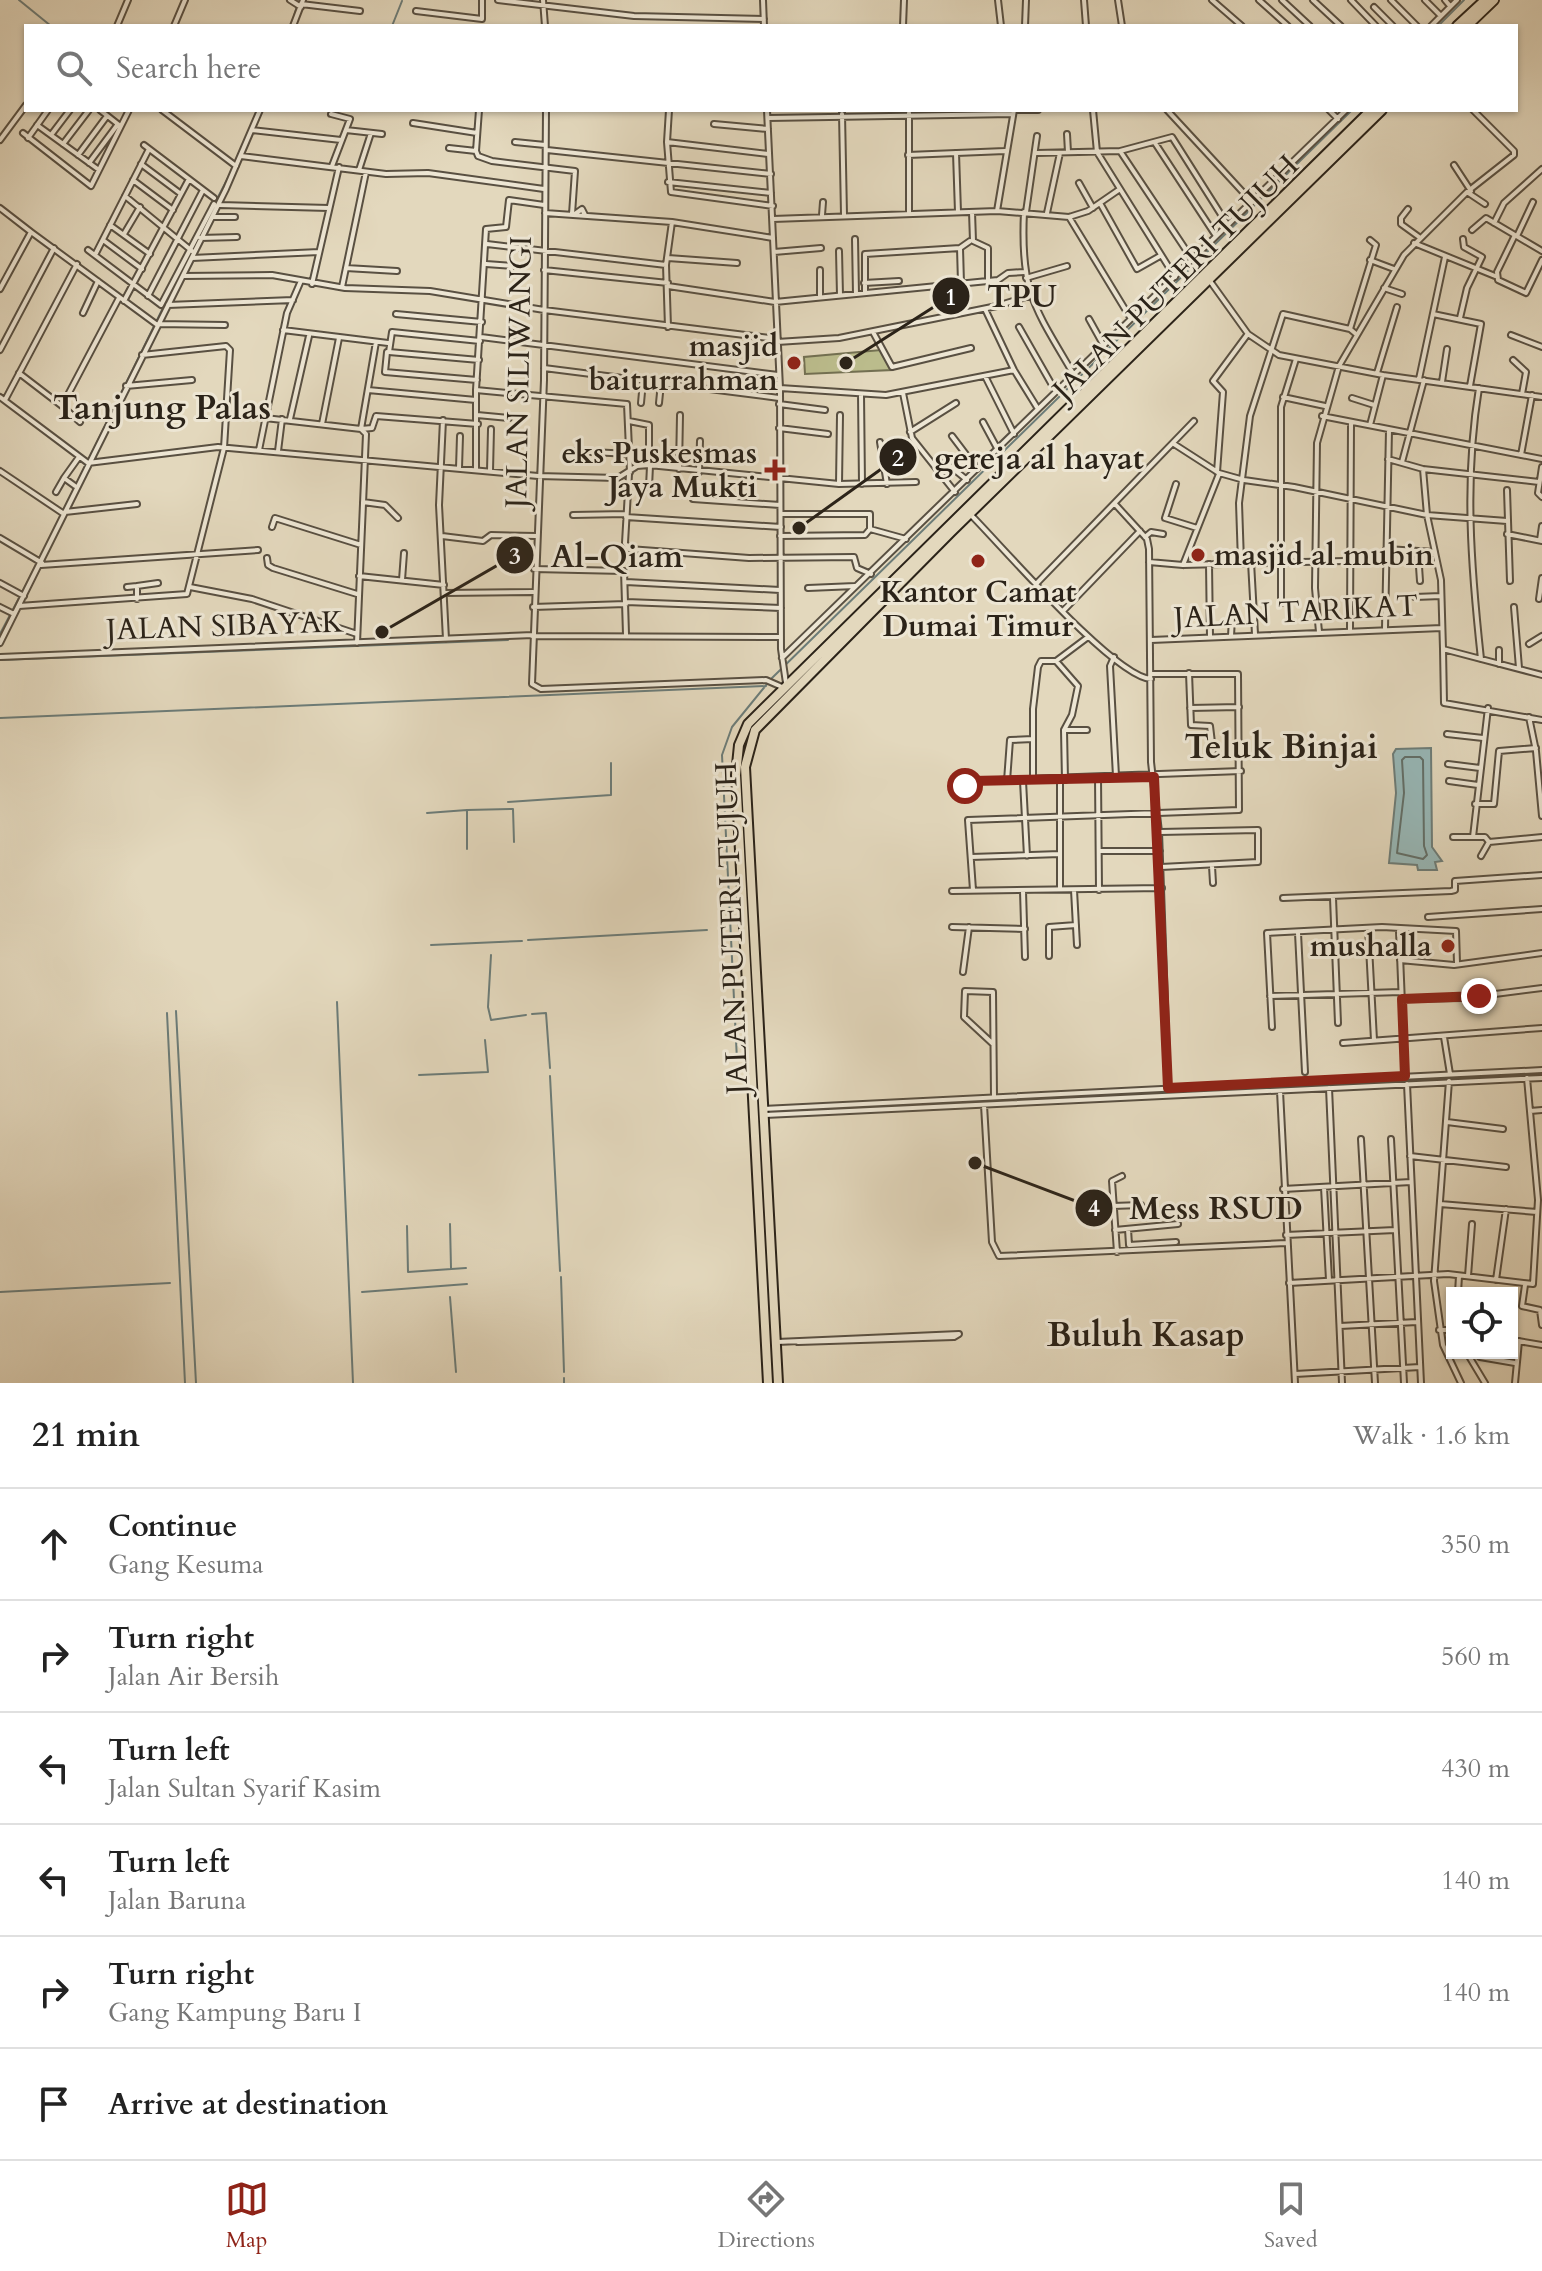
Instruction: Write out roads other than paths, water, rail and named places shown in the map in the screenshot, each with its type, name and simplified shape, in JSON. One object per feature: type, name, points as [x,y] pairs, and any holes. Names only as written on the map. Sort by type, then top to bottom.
[{"type":"highway","points":[[1459,24],[1485,0]]},
{"type":"highway","points":[[1469,24],[1494,0]]},
{"type":"highway","name":"JALAN PUTERI TUJUH","points":[[768,1383],[762,1179],[746,874],[745,767],[758,724],[1369,112]]},
{"type":"highway","name":"JALAN PUTERI TUJUH","points":[[778,1383],[762,1179],[763,1112],[736,767],[739,745],[753,717],[786,683],[1210,281],[1380,112]]},
{"type":"street","points":[[118,24],[128,0]]},
{"type":"street","points":[[175,24],[185,0]]},
{"type":"street","points":[[290,0],[360,11]]},
{"type":"street","points":[[416,11],[482,19],[482,0]]},
{"type":"street","points":[[498,0],[543,2],[671,18],[764,19]]},
{"type":"street","points":[[576,0],[576,8]]},
{"type":"street","points":[[763,0],[764,24]]},
{"type":"street","points":[[903,24],[904,0]]},
{"type":"street","points":[[998,0],[1001,24]]},
{"type":"street","points":[[1025,24],[1026,0]]},
{"type":"street","points":[[1084,0],[1086,24]]},
{"type":"street","points":[[1118,0],[1122,24]]},
{"type":"street","points":[[1212,0],[1240,24]]},
{"type":"street","points":[[1259,0],[1286,24]]},
{"type":"street","points":[[1282,0],[1305,24]]},
{"type":"street","points":[[1313,0],[1339,24]]},
{"type":"street","points":[[1351,0],[1374,24]]},
{"type":"street","points":[[1391,0],[1415,24]]},
{"type":"street","points":[[1425,0],[1441,16]]},
{"type":"street","points":[[1445,0],[1450,6]]},
{"type":"street","points":[[1433,24],[1457,0]]},
{"type":"street","points":[[543,2],[545,24]]},
{"type":"street","points":[[294,24],[302,4]]},
{"type":"street","points":[[1374,7],[1391,24]]},
{"type":"street","points":[[671,18],[671,24]]},
{"type":"street","points":[[0,140],[24,108]]},
{"type":"street","points":[[28,138],[47,112]]},
{"type":"street","points":[[51,135],[68,112]]},
{"type":"street","points":[[63,144],[87,112]]},
{"type":"street","points":[[102,112],[119,125]]},
{"type":"street","points":[[23,133],[91,186],[127,112]]},
{"type":"street","points":[[165,112],[235,165]]},
{"type":"street","points":[[164,307],[183,276],[259,112]]},
{"type":"street","points":[[476,151],[479,112]]},
{"type":"street","name":"JALAN SILIWANGI","points":[[532,636],[544,346],[546,112]]},
{"type":"street","points":[[669,112],[667,164],[668,182],[673,192],[773,206]]},
{"type":"street","points":[[532,636],[532,684],[541,689],[766,680],[786,683],[780,590],[780,388],[767,112]]},
{"type":"street","points":[[768,118],[829,112],[916,112]]},
{"type":"street","points":[[997,211],[1013,112]]},
{"type":"street","points":[[1093,112],[1097,152],[1175,277]]},
{"type":"street","points":[[1169,112],[1252,202]]},
{"type":"street","points":[[1331,112],[1338,119]]},
{"type":"street","points":[[783,665],[997,449],[1344,112]]},
{"type":"street","points":[[1319,632],[1314,560],[1317,443],[1322,416],[1339,366],[1394,269],[1419,237],[1515,153],[1475,112]]},
{"type":"street","points":[[909,113],[909,213]]},
{"type":"street","points":[[331,114],[350,118],[332,166]]},
{"type":"street","points":[[842,114],[844,215]]},
{"type":"street","points":[[78,155],[107,116]]},
{"type":"street","points":[[413,123],[477,133]]},
{"type":"street","points":[[714,124],[768,129]]},
{"type":"street","points":[[37,125],[99,170]]},
{"type":"street","points":[[89,163],[119,125]]},
{"type":"street","points":[[359,170],[377,126]]},
{"type":"street","points":[[251,130],[341,140]]},
{"type":"street","points":[[346,130],[382,134]]},
{"type":"street","points":[[1067,134],[1068,152]]},
{"type":"street","points":[[1037,136],[1037,153],[1025,212],[1025,275],[1029,296],[1074,375]]},
{"type":"street","points":[[1037,153],[1120,151],[1172,137],[1227,224]]},
{"type":"street","points":[[515,142],[667,164],[771,174]]},
{"type":"street","points":[[667,142],[769,154]]},
{"type":"street","points":[[1155,143],[1216,236]]},
{"type":"street","points":[[144,145],[216,203],[329,208]]},
{"type":"street","points":[[449,148],[476,151],[485,160],[575,171],[574,214]]},
{"type":"street","points":[[95,255],[149,149]]},
{"type":"street","points":[[908,155],[1005,151]]},
{"type":"street","points":[[1120,151],[1193,260]]},
{"type":"street","points":[[1047,213],[1060,152]]},
{"type":"street","points":[[956,153],[958,212]]},
{"type":"street","points":[[241,156],[366,172],[428,173],[545,189]]},
{"type":"street","points":[[141,164],[181,194]]},
{"type":"street","points":[[1454,165],[1469,192],[1485,204]]},
{"type":"street","points":[[312,284],[339,167]]},
{"type":"street","points":[[342,287],[366,172]]},
{"type":"street","points":[[1494,223],[1504,203],[1541,172]]},
{"type":"street","points":[[62,406],[121,300],[134,284],[189,179]]},
{"type":"street","points":[[133,180],[173,211]]},
{"type":"street","points":[[668,182],[771,193]]},
{"type":"street","points":[[1079,183],[1093,208]]},
{"type":"street","points":[[773,219],[997,211],[1069,217],[1093,208],[1120,189]]},
{"type":"street","points":[[148,296],[203,190]]},
{"type":"street","points":[[125,196],[165,226],[192,252],[319,252]]},
{"type":"street","points":[[476,470],[476,390],[487,228],[506,227],[509,200],[545,205]]},
{"type":"street","points":[[822,216],[823,202]]},
{"type":"street","points":[[1495,276],[1533,202]]},
{"type":"street","points":[[1100,203],[1137,269],[1160,256]]},
{"type":"street","points":[[124,234],[140,207]]},
{"type":"street","points":[[0,208],[157,324],[225,325]]},
{"type":"street","points":[[1408,209],[1401,218],[1401,224],[1419,237]]},
{"type":"street","points":[[972,212],[972,241]]},
{"type":"street","points":[[545,213],[672,222],[773,238]]},
{"type":"street","points":[[211,215],[235,217]]},
{"type":"street","points":[[0,643],[64,513],[85,460],[142,355],[211,215]]},
{"type":"street","points":[[1069,217],[1131,319]]},
{"type":"street","points":[[1472,230],[1484,218],[1542,251]]},
{"type":"street","points":[[668,327],[666,265],[672,222]]},
{"type":"street","points":[[110,225],[150,254]]},
{"type":"street","points":[[0,289],[31,232]]},
{"type":"street","points":[[200,238],[237,237]]},
{"type":"street","points":[[855,239],[856,294]]},
{"type":"street","points":[[1460,318],[1482,257],[1464,247],[1463,239]]},
{"type":"street","points":[[103,240],[142,269]]},
{"type":"street","points":[[1350,329],[1376,245],[1370,240]]},
{"type":"street","points":[[865,293],[865,254],[960,248],[972,241],[988,246],[988,281]]},
{"type":"street","points":[[1414,243],[1495,276],[1526,293],[1542,260]]},
{"type":"street","points":[[487,244],[666,265]]},
{"type":"street","points":[[0,350],[54,248]]},
{"type":"street","points":[[774,252],[821,248]]},
{"type":"street","points":[[960,248],[961,283]]},
{"type":"street","points":[[88,250],[164,307],[293,300]]},
{"type":"street","points":[[839,251],[840,295]]},
{"type":"street","points":[[1402,462],[1422,380],[1445,257]]},
{"type":"street","points":[[667,258],[737,263]]},
{"type":"street","points":[[1370,260],[1394,269]]},
{"type":"street","points":[[77,264],[2,399],[85,460]]},
{"type":"street","points":[[486,264],[513,266]]},
{"type":"street","points":[[544,270],[668,284],[775,302],[998,280],[1008,273],[1025,275],[1067,266]]},
{"type":"street","points":[[346,268],[397,271]]},
{"type":"street","points":[[820,270],[820,297]]},
{"type":"street","points":[[183,276],[272,275],[299,278],[300,283],[283,330],[259,450]]},
{"type":"street","points":[[83,313],[98,281]]},
{"type":"street","points":[[864,283],[899,281]]},
{"type":"street","points":[[1210,281],[1248,334],[1268,350],[1296,359],[1380,374],[1542,397]]},
{"type":"street","points":[[300,283],[391,292],[411,289],[777,341],[873,332],[985,309],[1029,296]]},
{"type":"street","points":[[1384,288],[1402,294]]},
{"type":"street","points":[[1370,425],[1397,307]]},
{"type":"street","points":[[985,309],[1014,370],[1038,409]]},
{"type":"street","points":[[396,314],[482,322]]},
{"type":"street","points":[[1241,562],[1239,503],[1250,416],[1268,350],[1283,314],[1350,329],[1356,334]]},
{"type":"street","points":[[1432,314],[1481,324],[1470,386]]},
{"type":"street","points":[[1089,319],[1104,346]]},
{"type":"street","points":[[1019,327],[1056,392]]},
{"type":"street","points":[[283,330],[388,343]]},
{"type":"street","points":[[873,332],[890,367],[971,348]]},
{"type":"street","points":[[477,380],[385,372],[390,333],[480,339],[778,375]]},
{"type":"street","points":[[1183,565],[1218,473],[1223,392],[1213,381],[1248,334]]},
{"type":"street","points":[[290,419],[309,335]]},
{"type":"street","points":[[1511,335],[1542,347]]},
{"type":"street","points":[[322,424],[339,338]]},
{"type":"street","points":[[361,429],[376,342]]},
{"type":"street","points":[[19,606],[184,596],[189,587],[224,448],[229,348],[142,355]]},
{"type":"street","points":[[1441,382],[1447,349]]},
{"type":"street","points":[[389,352],[479,360]]},
{"type":"street","points":[[1281,603],[1279,561],[1283,397],[1296,359]]},
{"type":"street","points":[[1513,360],[1526,372],[1522,394]]},
{"type":"street","points":[[543,368],[661,383],[825,410]]},
{"type":"street","points":[[780,388],[861,394],[903,393],[1014,370]]},
{"type":"street","points":[[19,373],[80,422]]},
{"type":"street","points":[[985,376],[1014,434]]},
{"type":"street","points":[[126,386],[192,380]]},
{"type":"street","points":[[641,403],[643,381]]},
{"type":"street","points":[[659,403],[661,383]]},
{"type":"street","points":[[1479,388],[1469,447],[1468,474],[1481,659]]},
{"type":"street","points":[[368,390],[476,400]]},
{"type":"street","points":[[476,390],[627,404],[630,472],[627,548],[701,555],[854,557],[857,568],[871,574]]},
{"type":"street","points":[[903,393],[910,432],[919,451],[955,492]]},
{"type":"street","points":[[861,394],[862,484]]},
{"type":"street","points":[[1521,455],[1532,395]]},
{"type":"street","points":[[1283,397],[1325,406]]},
{"type":"street","points":[[1352,398],[1374,405]]},
{"type":"street","points":[[910,432],[956,403]]},
{"type":"street","points":[[477,415],[509,418]]},
{"type":"street","points":[[679,469],[680,415]]},
{"type":"street","points":[[839,484],[840,415]]},
{"type":"street","points":[[265,418],[361,429],[372,428],[376,416],[478,424]]},
{"type":"street","points":[[1322,416],[1542,459]]},
{"type":"street","points":[[278,451],[282,419]]},
{"type":"street","points":[[443,420],[440,466],[446,639]]},
{"type":"street","points":[[629,421],[649,425],[649,487]]},
{"type":"street","points":[[1036,583],[1194,421]]},
{"type":"street","points":[[983,422],[997,449]]},
{"type":"street","points":[[1350,630],[1351,423]]},
{"type":"street","points":[[779,428],[828,434]]},
{"type":"street","points":[[357,643],[365,432],[361,429]]},
{"type":"street","points":[[490,471],[491,429]]},
{"type":"street","points":[[1385,628],[1389,430]]},
{"type":"street","points":[[459,468],[460,436]]},
{"type":"street","points":[[952,436],[977,469]]},
{"type":"street","points":[[699,472],[700,441]]},
{"type":"street","points":[[880,442],[887,484]]},
{"type":"street","points":[[1174,444],[1218,473],[1244,480],[1280,484],[1427,515],[1507,521]]},
{"type":"street","points":[[56,492],[64,478],[85,460],[224,448],[538,476],[618,478],[637,466],[650,465],[839,484],[916,482]]},
{"type":"street","points":[[574,451],[629,454]]},
{"type":"street","points":[[1387,459],[1423,469],[1539,482]]},
{"type":"street","points":[[945,462],[967,480]]},
{"type":"street","points":[[1542,467],[1538,495],[1542,497]]},
{"type":"street","points":[[1423,469],[1427,515],[1441,596],[1444,703],[1488,708],[1542,720]]},
{"type":"street","points":[[0,471],[64,513],[137,504]]},
{"type":"street","points":[[64,478],[75,486]]},
{"type":"street","points":[[1176,484],[1165,518],[1197,528]]},
{"type":"street","points":[[1507,490],[1510,581]]},
{"type":"street","points":[[693,499],[780,505]]},
{"type":"street","points":[[362,502],[385,505],[398,518]]},
{"type":"street","points":[[1115,504],[1145,537],[1149,562],[1154,777],[1162,888],[1168,1088]]},
{"type":"street","points":[[780,536],[865,535],[870,529],[872,516],[864,513],[781,514]]},
{"type":"street","points":[[970,514],[1088,637],[1135,675],[1238,673],[1241,771],[1237,812],[968,821],[973,890]]},
{"type":"street","points":[[573,515],[626,515],[781,527]]},
{"type":"street","points":[[272,527],[275,518],[361,545]]},
{"type":"street","points":[[1507,534],[1541,541],[1542,526]]},
{"type":"street","points":[[870,529],[906,539]]},
{"type":"street","points":[[1063,611],[1140,531]]},
{"type":"street","points":[[1145,537],[1151,532],[1163,534]]},
{"type":"street","points":[[442,536],[483,541],[491,535],[536,536]]},
{"type":"street","points":[[0,538],[40,562],[258,550]]},
{"type":"street","points":[[1386,549],[1435,552]]},
{"type":"street","points":[[163,550],[163,557]]},
{"type":"street","points":[[1418,552],[1420,581]]},
{"type":"street","points":[[402,580],[404,553]]},
{"type":"street","points":[[267,558],[273,568],[358,595]]},
{"type":"street","points":[[1149,562],[1183,565],[1387,560]]},
{"type":"street","points":[[1251,562],[1255,634]]},
{"type":"street","points":[[1209,564],[1210,637]]},
{"type":"street","points":[[534,569],[623,571],[626,582],[626,634]]},
{"type":"street","points":[[359,576],[444,585]]},
{"type":"street","points":[[1539,599],[1542,578]]},
{"type":"street","points":[[626,582],[780,590]]},
{"type":"street","points":[[0,583],[23,596]]},
{"type":"street","points":[[127,587],[158,583]]},
{"type":"street","points":[[137,586],[137,599]]},
{"type":"street","points":[[808,588],[858,586]]},
{"type":"street","points":[[189,587],[233,593],[357,634]]},
{"type":"street","points":[[444,593],[533,592]]},
{"type":"street","points":[[1415,597],[1441,596]]},
{"type":"street","points":[[533,607],[626,603],[781,608]]},
{"type":"street","points":[[0,607],[13,613]]},
{"type":"street","points":[[1514,607],[1519,669]]},
{"type":"street","points":[[1231,636],[1232,618]]},
{"type":"street","name":"JALAN TARIKAT","points":[[1151,640],[1385,628],[1442,630]]},
{"type":"street","name":"JALAN SIBAYAK","points":[[0,657],[532,636],[781,637]]},
{"type":"street","points":[[1529,644],[1542,636]]},
{"type":"street","points":[[1033,780],[1039,663],[1056,661],[1088,637]]},
{"type":"street","points":[[1443,649],[1542,675]]},
{"type":"street","points":[[1499,650],[1499,664]]},
{"type":"street","points":[[1114,657],[1110,666],[1116,776]]},
{"type":"street","points":[[1056,661],[1078,686],[1072,715],[1064,730],[1060,890]]},
{"type":"street","points":[[1189,673],[1191,726],[1210,727],[1213,751]]},
{"type":"street","points":[[1190,708],[1239,707]]},
{"type":"street","points":[[1473,837],[1488,708]]},
{"type":"street","points":[[1529,717],[1538,751],[1542,816]]},
{"type":"street","points":[[1064,730],[1087,730]]},
{"type":"street","points":[[1447,734],[1483,738]]},
{"type":"street","points":[[1007,781],[1010,740],[1033,739]]},
{"type":"street","points":[[1475,804],[1494,804],[1499,751],[1538,751]]},
{"type":"street","points":[[1448,764],[1480,768]]},
{"type":"street","points":[[963,794],[969,781],[1154,777],[1241,771]]},
{"type":"street","points":[[1098,777],[1099,890]]},
{"type":"street","points":[[1023,781],[1027,856]]},
{"type":"street","points":[[1449,781],[1478,785]]},
{"type":"street","points":[[1159,832],[1257,828],[1258,862],[1161,867]]},
{"type":"street","points":[[1453,837],[1486,837],[1489,842]]},
{"type":"street","points":[[1489,842],[1542,837]]},
{"type":"street","points":[[1481,856],[1489,842]]},
{"type":"street","points":[[1100,851],[1160,851]]},
{"type":"street","points":[[970,857],[1060,854]]},
{"type":"street","points":[[1212,866],[1213,883]]},
{"type":"street","points":[[1283,898],[1454,890],[1455,881],[1542,875]]},
{"type":"street","points":[[952,891],[1162,888]]},
{"type":"street","points":[[1074,890],[1077,945]]},
{"type":"street","points":[[1023,891],[1025,957]]},
{"type":"street","points":[[1333,897],[1338,1023]]},
{"type":"street","points":[[1428,917],[1542,909]]},
{"type":"street","points":[[1049,956],[1049,927],[1076,925]]},
{"type":"street","points":[[952,927],[1025,929]]},
{"type":"street","points":[[963,972],[969,927]]},
{"type":"street","points":[[1368,928],[1374,1040]]},
{"type":"street","points":[[1272,1027],[1266,934],[1368,928],[1456,931],[1457,963]]},
{"type":"street","points":[[1399,930],[1405,1076]]},
{"type":"street","points":[[1298,933],[1305,1081]]},
{"type":"street","points":[[1400,960],[1457,963],[1542,953]]},
{"type":"street","points":[[1402,999],[1455,998],[1542,988]]},
{"type":"street","points":[[992,1043],[964,1017],[965,991],[992,990],[994,1097]]},
{"type":"street","points":[[1270,996],[1401,992]]},
{"type":"street","points":[[1343,1043],[1542,1028]]},
{"type":"street","points":[[1444,1037],[1450,1074]]},
{"type":"street","points":[[763,1112],[875,1103],[1542,1070]]},
{"type":"street","points":[[1289,1283],[1434,1274],[1533,1284],[1539,1192],[1527,1078]]},
{"type":"street","points":[[763,1112],[875,1110],[1542,1078]]},
{"type":"street","points":[[1449,1081],[1434,1274],[1439,1330],[1461,1383]]},
{"type":"street","points":[[1407,1084],[1421,1383]]},
{"type":"street","points":[[1329,1088],[1342,1383]]},
{"type":"street","points":[[1122,1091],[1123,1097]]},
{"type":"street","points":[[1280,1091],[1295,1383]]},
{"type":"street","points":[[875,1103],[875,1110]]},
{"type":"street","points":[[984,1105],[992,1242],[997,1255],[1050,1256],[1286,1243]]},
{"type":"street","points":[[1530,1111],[1542,1110]]},
{"type":"street","points":[[1447,1122],[1503,1129]]},
{"type":"street","points":[[1361,1139],[1375,1383]]},
{"type":"street","points":[[1391,1139],[1401,1275],[1404,1383]]},
{"type":"street","points":[[1410,1156],[1506,1167]]},
{"type":"street","points":[[1117,1252],[1112,1181],[1122,1176]]},
{"type":"street","points":[[1283,1189],[1411,1182]]},
{"type":"street","points":[[1324,1187],[1329,1280]]},
{"type":"street","points":[[1439,1203],[1537,1212]]},
{"type":"street","points":[[1113,1206],[1141,1205]]},
{"type":"street","points":[[1496,1280],[1506,1209]]},
{"type":"street","points":[[1325,1221],[1334,1221]]},
{"type":"street","points":[[1115,1230],[1178,1224]]},
{"type":"street","points":[[1468,1276],[1472,1224]]},
{"type":"street","points":[[1128,1229],[1129,1245],[1176,1242]]},
{"type":"street","points":[[1286,1235],[1396,1230]]},
{"type":"street","points":[[1326,1251],[1335,1250]]},
{"type":"street","points":[[1458,1287],[1459,1275]]},
{"type":"street","points":[[1525,1285],[1522,1306],[1540,1310],[1542,1325]]},
{"type":"street","points":[[1339,1326],[1417,1322]]},
{"type":"street","points":[[1439,1330],[1446,1330]]},
{"type":"street","points":[[775,1342],[959,1334],[954,1337],[872,1338]]},
{"type":"street","points":[[1515,1383],[1519,1341],[1542,1345]]},
{"type":"street","points":[[1471,1359],[1485,1383]]},
{"type":"street","points":[[1492,1359],[1515,1363]]},
{"type":"street","points":[[1294,1374],[1420,1367]]},
{"type":"water","points":[[1431,748],[1432,847],[1442,861],[1435,862],[1437,870],[1418,870],[1417,865],[1389,863],[1396,793],[1393,754],[1396,749]]},
{"type":"waterway","points":[[19,0],[49,24]]},
{"type":"waterway","points":[[1440,24],[1464,0]]},
{"type":"waterway","points":[[393,24],[402,1]]},
{"type":"waterway","points":[[292,24],[297,6]]},
{"type":"waterway","points":[[161,112],[173,121]]},
{"type":"waterway","points":[[252,123],[257,112]]},
{"type":"waterway","points":[[772,678],[1350,112]]},
{"type":"waterway","points":[[215,203],[234,166]]},
{"type":"waterway","points":[[49,540],[187,259]]},
{"type":"waterway","points":[[0,634],[37,564]]},
{"type":"waterway","points":[[0,660],[508,640]]},
{"type":"waterway","points":[[737,1060],[722,755],[732,727],[767,684]]},
{"type":"waterway","points":[[0,718],[766,686]]},
{"type":"waterway","points":[[508,802],[611,795],[611,763]]},
{"type":"waterway","points":[[467,810],[513,809],[514,842]]},
{"type":"waterway","points":[[427,813],[467,810],[467,849]]},
{"type":"waterway","points":[[528,940],[707,930]]},
{"type":"waterway","points":[[431,945],[522,941]]},
{"type":"waterway","points":[[491,955],[488,1007],[491,1020],[526,1015]]},
{"type":"waterway","points":[[337,1002],[353,1383]]},
{"type":"waterway","points":[[176,1011],[196,1383]]},
{"type":"waterway","points":[[167,1013],[185,1383]]},
{"type":"waterway","points":[[532,1014],[546,1013],[550,1068]]},
{"type":"waterway","points":[[419,1075],[488,1072],[485,1040]]},
{"type":"waterway","points":[[550,1076],[560,1271]]},
{"type":"waterway","points":[[450,1224],[451,1268]]},
{"type":"waterway","points":[[407,1226],[408,1272],[466,1268]]},
{"type":"waterway","points":[[561,1277],[564,1372]]},
{"type":"waterway","points":[[0,1292],[170,1283]]},
{"type":"waterway","points":[[362,1292],[467,1284]]},
{"type":"waterway","points":[[450,1297],[456,1372]]},
{"type":"waterway","points":[[564,1378],[564,1383]]},
{"type":"place","name":"masjid baiturrahman","points":[[794,363]]},
{"type":"place","name":"TPU","points":[[846,363]]},
{"type":"place","name":"eks Puskesmas Jaya Mukti","points":[[775,470]]},
{"type":"place","name":"gereja al hayat","points":[[799,528]]},
{"type":"place","name":"masjid al mubin","points":[[1198,555]]},
{"type":"place","name":"Kantor Camat Dumai Timur","points":[[978,561]]},
{"type":"place","name":"Al-Qiam","points":[[382,632]]},
{"type":"place","name":"mushalla","points":[[1448,946]]},
{"type":"place","name":"Mess RSUD","points":[[975,1163]]},
{"type":"district","name":"Tanjung Palas","points":[[162,408]]},
{"type":"district","name":"Teluk Binjai","points":[[1281,747]]},
{"type":"district","name":"Buluh Kasap","points":[[1146,1335]]}]
